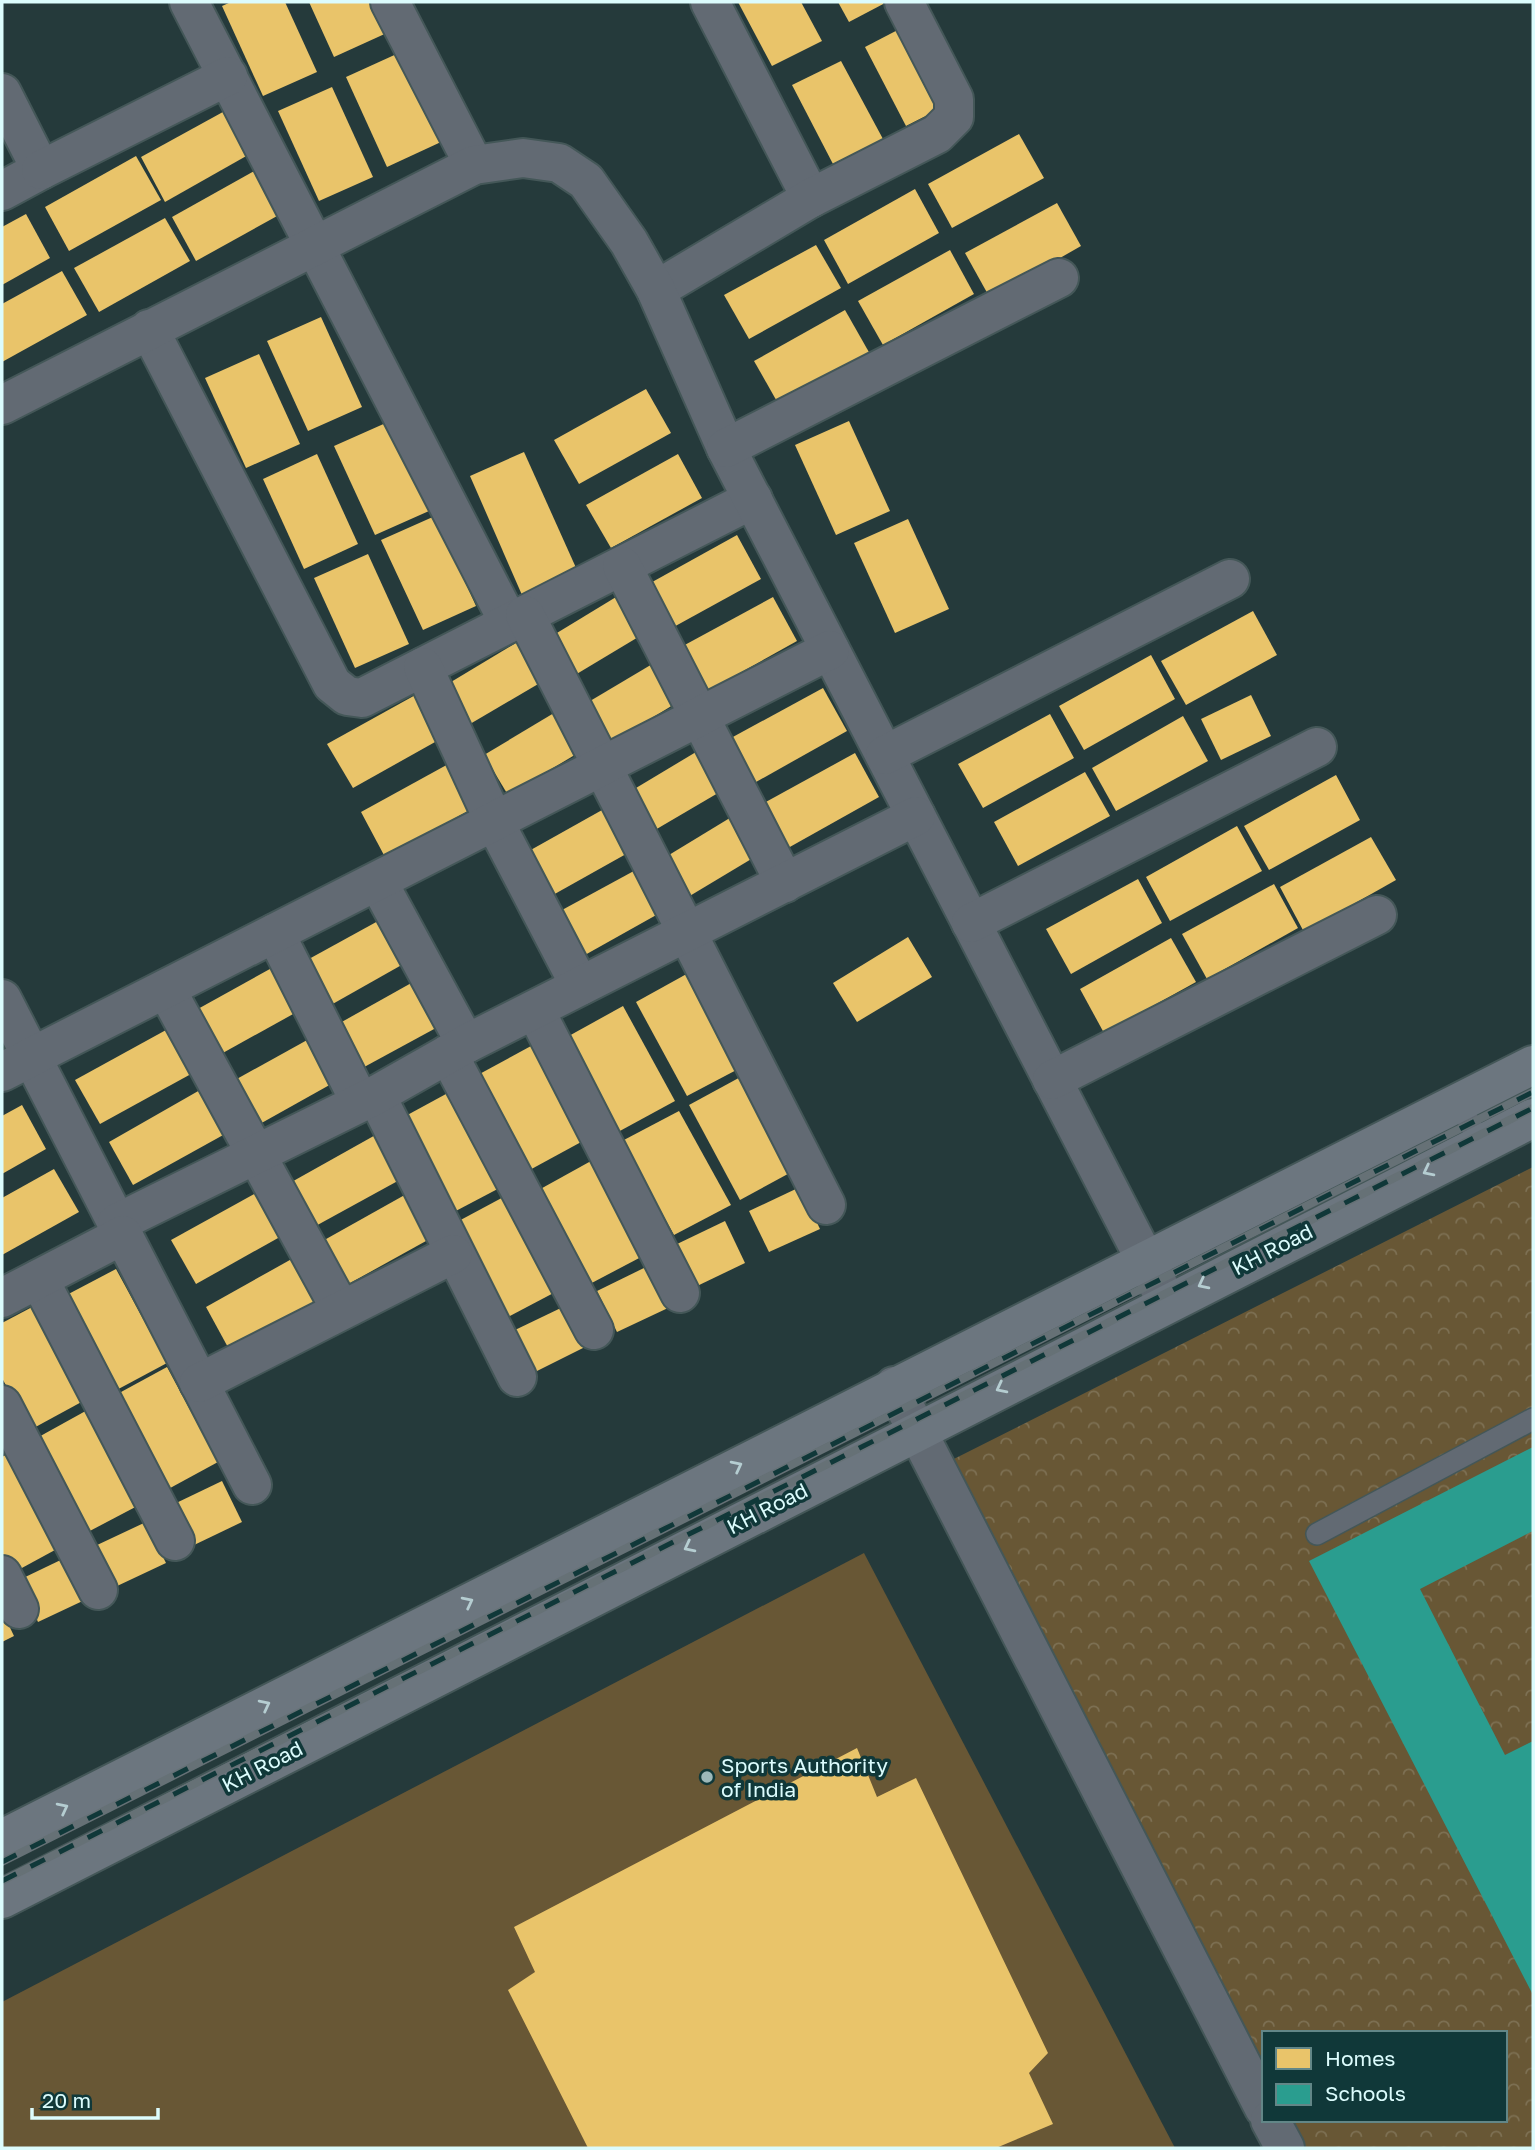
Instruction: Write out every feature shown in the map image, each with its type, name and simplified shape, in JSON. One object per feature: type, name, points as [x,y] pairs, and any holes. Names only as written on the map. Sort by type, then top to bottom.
[{"type":"main road","points":[[2,1839],[1533,1065]]},
{"type":"main road","name":"KH Road","points":[[2,1899],[1167,1302],[1481,1144],[1531,1125]]},
{"type":"street","points":[[190,2],[315,245],[517,619],[604,768],[826,1205]]},
{"type":"street","points":[[390,2],[474,165]]},
{"type":"street","points":[[710,2],[811,198]]},
{"type":"street","points":[[656,290],[811,198],[937,134],[954,117],[954,99],[904,2]]},
{"type":"street","points":[[2,191],[228,76]]},
{"type":"street","points":[[2,93],[41,170]]},
{"type":"street","points":[[2,405],[474,165],[523,158],[558,163],[586,181],[629,242],[656,290],[726,448],[1167,1302]]},
{"type":"street","points":[[726,448],[1059,278]]},
{"type":"street","points":[[149,329],[332,684],[346,696],[362,698],[753,499]]},
{"type":"street","points":[[622,566],[785,883]]},
{"type":"street","points":[[885,755],[1230,579]]},
{"type":"street","points":[[17,1064],[604,768],[831,650]]},
{"type":"street","points":[[423,667],[495,823],[580,986]]},
{"type":"street","points":[[971,923],[1317,747]]},
{"type":"street","points":[[2,1298],[256,1152],[368,1098],[457,1049],[916,816]]},
{"type":"street","points":[[378,882],[594,1329]]},
{"type":"street","points":[[1052,1080],[1377,915]]},
{"type":"street","points":[[275,933],[368,1098],[517,1377]]},
{"type":"street","points":[[166,989],[341,1310]]},
{"type":"street","points":[[2,999],[17,1064],[120,1229],[252,1485]]},
{"type":"street","points":[[535,1010],[680,1293]]},
{"type":"street","points":[[199,1382],[453,1254]]},
{"type":"street","points":[[38,1279],[175,1541]]},
{"type":"street","points":[[894,1386],[1262,2104]]},
{"type":"street","points":[[2,1405],[98,1590]]},
{"type":"street","points":[[2,1575],[19,1609]]},
{"type":"street","points":[[1271,2122],[1284,2148]]},
{"type":"lane","points":[[1458,1102],[1481,1144]]},
{"type":"lane","points":[[1317,1534],[1533,1419]]},
{"type":"green space","points":[[1533,1167],[1533,2148],[1273,2148],[928,1472]]},
{"type":"green space","name":"Sports Authority of India","points":[[864,1553],[1175,2148],[2,2148],[2,2002]]},
{"type":"building: Homes","points":[[231,2],[285,2],[317,72],[263,96],[222,6]]},
{"type":"building: Homes","points":[[309,2],[375,2],[389,32],[334,57]]},
{"type":"building: Homes","points":[[738,2],[801,2],[822,41],[772,66]]},
{"type":"building: Homes","points":[[838,2],[887,2],[849,22]]},
{"type":"building: Homes","points":[[913,22],[955,101],[906,126],[865,47]]},
{"type":"building: Homes","points":[[401,52],[441,142],[387,167],[346,77]]},
{"type":"building: Homes","points":[[841,61],[883,139],[833,164],[792,85]]},
{"type":"building: Homes","points":[[332,87],[373,177],[319,201],[278,111]]},
{"type":"building: Homes","points":[[232,107],[257,150],[165,202],[141,157]]},
{"type":"building: Homes","points":[[1019,134],[1044,178],[952,228],[928,184]]},
{"type":"building: Homes","points":[[136,156],[161,200],[69,251],[45,207]]},
{"type":"building: Homes","points":[[263,166],[288,210],[196,261],[172,217]]},
{"type":"building: Homes","points":[[915,189],[939,233],[848,284],[824,240]]},
{"type":"building: Homes","points":[[1057,203],[1081,246],[990,298],[965,253]]},
{"type":"building: Homes","points":[[26,214],[50,258],[2,285],[2,227]]},
{"type":"building: Homes","points":[[165,218],[190,261],[99,312],[74,268]]},
{"type":"building: Homes","points":[[816,245],[841,288],[749,339],[724,295]]},
{"type":"building: Homes","points":[[950,250],[974,294],[883,345],[858,301]]},
{"type":"building: Homes","points":[[62,271],[87,315],[2,362],[2,304]]},
{"type":"building: Homes","points":[[845,310],[870,354],[779,405],[754,361]]},
{"type":"building: Homes","points":[[321,317],[362,407],[308,431],[267,341]]},
{"type":"building: Homes","points":[[259,354],[300,444],[246,468],[205,378]]},
{"type":"building: Homes","points":[[646,389],[671,433],[579,484],[554,440]]},
{"type":"building: Homes","points":[[849,421],[890,511],[836,535],[795,445]]},
{"type":"building: Homes","points":[[388,422],[429,511],[375,535],[334,446]]},
{"type":"building: Homes","points":[[524,452],[577,570],[522,595],[470,476]]},
{"type":"building: Homes","points":[[317,454],[358,544],[304,569],[263,479]]},
{"type":"building: Homes","points":[[678,454],[702,498],[611,548],[586,505]]},
{"type":"building: Homes","points":[[435,516],[476,606],[423,630],[381,540]]},
{"type":"building: Homes","points":[[908,519],[949,609],[895,633],[854,543]]},
{"type":"building: Homes","points":[[737,535],[761,579],[670,629],[645,586]]},
{"type":"building: Homes","points":[[368,554],[409,644],[355,668],[314,578]]},
{"type":"building: Homes","points":[[621,594],[645,633],[570,678],[547,639]]},
{"type":"building: Homes","points":[[773,597],[797,641],[706,692],[681,647]]},
{"type":"building: Homes","points":[[1253,611],[1277,655],[1186,705],[1161,661]]},
{"type":"building: Homes","points":[[521,640],[545,680],[470,724],[446,685]]},
{"type":"building: Homes","points":[[1151,655],[1175,699],[1084,750],[1059,706]]},
{"type":"building: Homes","points":[[654,663],[678,702],[604,747],[580,707]]},
{"type":"building: Homes","points":[[823,688],[847,731],[756,782],[731,738]]},
{"type":"building: Homes","points":[[419,693],[444,737],[353,788],[327,744]]},
{"type":"building: Homes","points":[[1251,695],[1271,736],[1221,760],[1201,719]]},
{"type":"building: Homes","points":[[559,710],[583,750],[508,795],[484,755]]},
{"type":"building: Homes","points":[[1050,714],[1074,758],[983,808],[958,764]]},
{"type":"building: Homes","points":[[1183,716],[1208,761],[1116,811],[1092,768]]},
{"type":"building: Homes","points":[[706,746],[730,786],[655,830],[631,791]]},
{"type":"building: Homes","points":[[855,753],[879,797],[788,848],[764,803]]},
{"type":"building: Homes","points":[[452,762],[477,806],[385,857],[361,812]]},
{"type":"building: Homes","points":[[1085,772],[1110,816],[1018,866],[994,822]]},
{"type":"building: Homes","points":[[1336,775],[1360,820],[1269,870],[1244,826]]},
{"type":"building: Homes","points":[[611,805],[635,849],[544,900],[520,856]]},
{"type":"building: Homes","points":[[738,813],[763,852],[688,897],[664,858]]},
{"type":"building: Homes","points":[[1237,826],[1262,871],[1170,921],[1146,877]]},
{"type":"building: Homes","points":[[1371,837],[1396,880],[1304,932],[1280,887]]},
{"type":"building: Homes","points":[[643,866],[667,909],[576,960],[551,916]]},
{"type":"building: Homes","points":[[1138,879],[1162,923],[1071,974],[1046,929]]},
{"type":"building: Homes","points":[[1274,884],[1298,928],[1207,979],[1182,934]]},
{"type":"building: Homes","points":[[389,915],[414,958],[322,1010],[298,965]]},
{"type":"building: Homes","points":[[908,937],[932,977],[857,1022],[833,983]]},
{"type":"building: Homes","points":[[1171,938],[1196,982],[1104,1033],[1080,989]]},
{"type":"building: Homes","points":[[279,964],[304,1008],[212,1059],[187,1015]]},
{"type":"building: Homes","points":[[692,971],[744,1066],[687,1096],[636,1002]]},
{"type":"building: Homes","points":[[422,977],[447,1022],[355,1072],[331,1028]]},
{"type":"building: Homes","points":[[623,1006],[675,1101],[618,1132],[567,1037]]},
{"type":"building: Homes","points":[[166,1030],[191,1074],[100,1124],[75,1080]]},
{"type":"building: Homes","points":[[318,1034],[342,1078],[251,1129],[226,1085]]},
{"type":"building: Homes","points":[[531,1046],[583,1141],[526,1172],[474,1077]]},
{"type":"building: Homes","points":[[746,1074],[797,1169],[740,1200],[689,1105]]},
{"type":"building: Homes","points":[[457,1088],[509,1183],[452,1213],[400,1119]]},
{"type":"building: Homes","points":[[200,1090],[225,1134],[133,1185],[109,1142]]},
{"type":"building: Homes","points":[[22,1105],[46,1149],[2,1174],[2,1116]]},
{"type":"building: Homes","points":[[679,1111],[731,1205],[674,1235],[622,1141]]},
{"type":"building: Homes","points":[[379,1133],[405,1177],[312,1228],[288,1184]]},
{"type":"building: Homes","points":[[591,1161],[643,1256],[586,1286],[535,1192]]},
{"type":"building: Homes","points":[[54,1169],[79,1212],[2,1255],[2,1198]]},
{"type":"building: Homes","points":[[800,1187],[820,1229],[769,1252],[749,1211]]},
{"type":"building: Homes","points":[[263,1189],[287,1233],[196,1284],[171,1240]]},
{"type":"building: Homes","points":[[410,1192],[435,1236],[343,1287],[319,1243]]},
{"type":"building: Homes","points":[[511,1193],[563,1288],[506,1318],[455,1223]]},
{"type":"building: Homes","points":[[725,1221],[745,1263],[695,1287],[675,1245]]},
{"type":"building: Homes","points":[[297,1256],[322,1301],[230,1351],[206,1307]]},
{"type":"building: Homes","points":[[648,1266],[668,1308],[617,1332],[597,1291]]},
{"type":"building: Homes","points":[[116,1269],[167,1363],[111,1393],[59,1299]]},
{"type":"building: Homes","points":[[36,1305],[87,1399],[30,1430],[2,1378],[2,1323]]},
{"type":"building: Homes","points":[[565,1306],[585,1347],[535,1372],[515,1330]]},
{"type":"building: Homes","points":[[167,1367],[218,1462],[161,1493],[110,1398]]},
{"type":"building: Homes","points":[[91,1408],[143,1503],[86,1533],[35,1439]]},
{"type":"building: Homes","points":[[15,1450],[66,1544],[9,1575],[2,1561],[2,1457]]},
{"type":"building: Homes","points":[[222,1481],[242,1522],[192,1546],[172,1505]]},
{"type":"building: Homes","points":[[146,1522],[166,1563],[115,1587],[95,1546]]},
{"type":"building: Homes","points":[[69,1556],[89,1598],[38,1622],[19,1580]]},
{"type":"building: Homes","points":[[2,1611],[14,1636],[2,1642]]},
{"type":"building: Homes","points":[[857,1748],[877,1797],[916,1778],[1048,2053],[1029,2073],[1053,2124],[996,2148],[588,2148],[508,1990],[535,1972],[514,1927]]},
{"type":"building: Schools","points":[[1533,1447],[1533,1531],[1420,1589],[1505,1755],[1533,1741],[1533,1995],[1309,1561]]},
{"type":"railway","points":[[2,1862],[1533,1092]]},
{"type":"railway","points":[[2,1881],[1533,1108]]},
{"type":"place","name":"Sports Authority of India","points":[[707,1777]]}]
